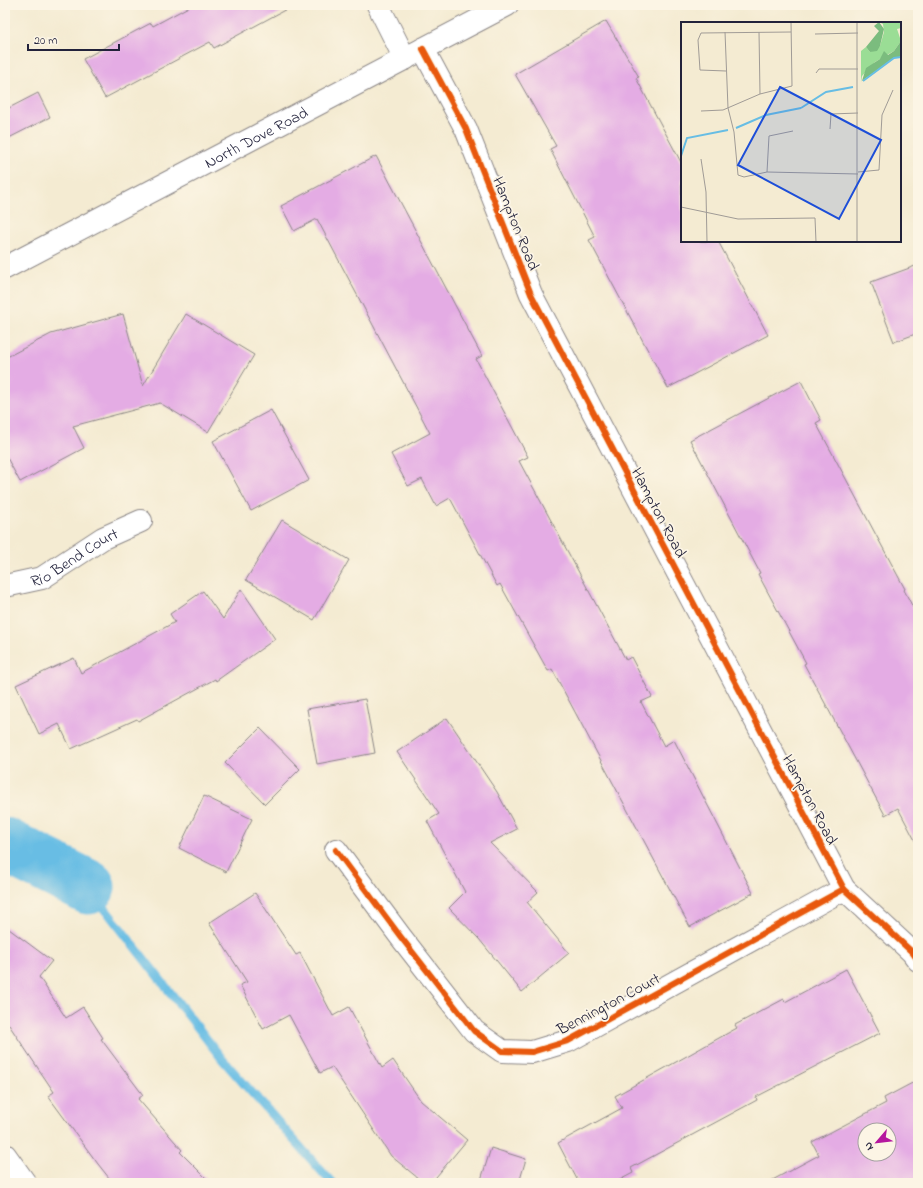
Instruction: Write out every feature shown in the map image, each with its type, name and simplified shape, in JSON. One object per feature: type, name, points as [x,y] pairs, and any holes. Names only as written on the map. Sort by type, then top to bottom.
[{"type":"street","name":"Hampton Road","points":[[378,5],[466,129],[531,294],[844,889],[912,952],[918,960]]},
{"type":"street","name":"North Dove Road","points":[[5,268],[506,5]]},
{"type":"street","name":"Rio Bend Court","points":[[5,586],[42,578],[102,538],[141,521]]},
{"type":"street","name":"Bennington Court","points":[[336,850],[400,936],[474,1031],[502,1050],[532,1052],[568,1041],[844,889]]},
{"type":"street","points":[[5,1155],[25,1183]]},
{"type":"building","points":[[192,5],[294,5],[214,48],[210,42],[105,98],[83,59],[151,23],[153,26]]},
{"type":"building","points":[[606,21],[639,77],[636,78],[681,162],[681,242],[719,242],[768,335],[668,388],[589,240],[595,237],[550,149],[556,146],[515,74]]},
{"type":"building","points":[[38,93],[50,117],[5,140],[5,110]]},
{"type":"building","points":[[376,156],[482,356],[476,359],[528,457],[519,461],[626,660],[631,657],[652,697],[641,702],[664,746],[674,740],[753,893],[690,927],[552,669],[548,671],[500,584],[497,586],[450,498],[436,506],[422,479],[408,486],[391,454],[430,433],[317,219],[294,231],[281,206]]},
{"type":"building","points":[[918,265],[918,333],[894,342],[871,282]]},
{"type":"building","points":[[123,314],[143,386],[186,314],[254,355],[208,432],[160,403],[73,426],[84,448],[20,482],[5,454],[5,358],[51,334]]},
{"type":"building","points":[[801,381],[821,420],[816,423],[905,589],[904,590],[918,617],[918,846],[898,808],[885,815],[804,664],[806,663],[758,574],[760,573],[690,440]]},
{"type":"building","points":[[271,410],[309,480],[251,511],[213,441]]},
{"type":"building","points":[[282,520],[349,560],[314,620],[246,580]]},
{"type":"building","points":[[241,589],[275,639],[216,681],[215,679],[138,721],[137,719],[71,749],[59,724],[39,734],[16,685],[74,658],[81,673],[175,622],[170,614],[203,591],[223,619]]},
{"type":"building","points":[[365,699],[375,753],[317,764],[307,709]]},
{"type":"building","points":[[447,718],[497,792],[517,829],[490,843],[538,892],[527,902],[569,953],[522,992],[479,939],[449,908],[465,892],[427,821],[439,814],[397,752]]},
{"type":"building","points":[[260,728],[300,769],[265,804],[225,763]]},
{"type":"building","points":[[204,796],[252,819],[226,872],[179,848]]},
{"type":"building","points":[[255,893],[296,955],[300,953],[333,1016],[349,1007],[382,1068],[393,1060],[421,1101],[467,1140],[431,1183],[424,1183],[391,1156],[332,1067],[320,1073],[289,1015],[263,1029],[240,985],[247,982],[209,923]]},
{"type":"building","points":[[5,926],[52,961],[39,977],[66,1018],[83,1007],[103,1038],[101,1039],[143,1095],[138,1099],[182,1150],[180,1152],[211,1183],[113,1183],[48,1096],[54,1092],[5,1019]]},
{"type":"building","points":[[846,969],[880,1033],[756,1097],[757,1100],[631,1168],[633,1173],[614,1183],[579,1183],[558,1143],[622,1108],[615,1096],[737,1028],[735,1025],[784,999],[785,1002]]},
{"type":"building","points":[[918,1080],[918,1183],[767,1183],[819,1155],[812,1142],[886,1103],[884,1098]]},
{"type":"building","points":[[491,1148],[526,1159],[519,1183],[480,1183]]},
{"type":"waterway","points":[[5,845],[88,887]]},
{"type":"waterway","points":[[88,887],[223,1060],[332,1183]]},
{"type":"cycle path","points":[[423,49],[466,129],[531,294],[844,889],[912,952],[918,960]]},
{"type":"cycle path","points":[[336,850],[400,936],[474,1031],[502,1051],[532,1052],[568,1041],[844,889]]}]
